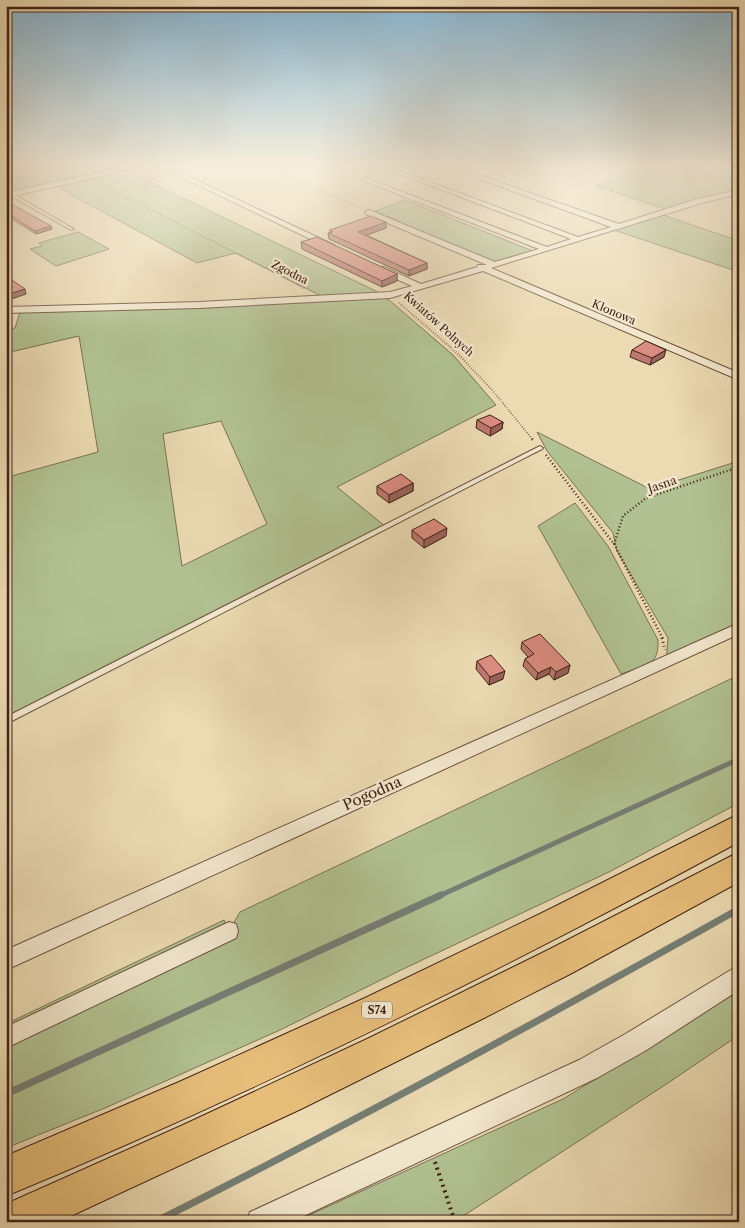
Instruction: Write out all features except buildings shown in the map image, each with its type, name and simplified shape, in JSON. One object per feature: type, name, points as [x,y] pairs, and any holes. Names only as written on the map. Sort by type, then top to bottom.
[{"type":"highway","name":"S74","points":[[6,1176],[344,1026],[538,932],[739,827]]},
{"type":"highway","points":[[12,1222],[327,1078],[562,962],[739,866]]},
{"type":"street","points":[[284,223],[337,248]]},
{"type":"street","points":[[397,223],[492,264]]},
{"type":"street","points":[[479,223],[546,249]]},
{"type":"street","points":[[535,223],[577,239]]},
{"type":"street","points":[[609,223],[619,227]]},
{"type":"street","points":[[390,296],[631,223]]},
{"type":"street","points":[[372,264],[419,286]]},
{"type":"street","name":"Klonowa","points":[[482,267],[739,377]]},
{"type":"street","name":"Kwiatów Polnych","points":[[6,310],[199,305],[390,296]]},
{"type":"street","name":"Pogodna","points":[[6,960],[739,628]]},
{"type":"street","points":[[6,1038],[228,931]]},
{"type":"street","points":[[260,1222],[588,1069],[636,1042],[739,976]]},
{"type":"lane","points":[[61,223],[72,229]]},
{"type":"lane","points":[[6,721],[540,448]]},
{"type":"path","name":"Zgodna","points":[[178,223],[326,299]]},
{"type":"path","name":"Kwiatów Polnych","points":[[390,296],[457,353],[493,391],[540,448],[614,544],[664,641],[666,662]]},
{"type":"path","name":"Jasna","points":[[614,544],[623,516],[646,498],[739,467]]},
{"type":"path","points":[[429,1144],[455,1222]]},
{"type":"green space","points":[[124,223],[235,223],[382,294],[323,297],[236,253],[197,263]]},
{"type":"green space","points":[[403,223],[463,223],[533,251],[492,262]]},
{"type":"green space","points":[[636,223],[687,223],[739,241],[739,272],[614,230]]},
{"type":"green space","points":[[78,232],[109,249],[56,266],[30,249],[42,246],[39,243]]},
{"type":"green space","points":[[384,298],[389,300],[453,355],[496,405],[337,487],[386,527],[6,721],[8,477],[98,452],[79,336],[6,353],[6,330],[15,328],[20,312]],"holes":[[[221,421],[267,524],[182,566],[163,434]]]},
{"type":"green space","points":[[537,432],[650,489],[739,461],[739,628],[666,662],[668,638],[617,551],[613,533],[547,451]]},
{"type":"green space","points":[[575,503],[608,546],[658,640],[656,656],[653,661],[643,667],[621,674],[538,526]]},
{"type":"green space","points":[[739,675],[739,803],[609,872],[401,970],[280,1030],[105,1108],[6,1148],[6,1024],[224,920],[229,931],[240,912]]},
{"type":"green space","points":[[739,991],[739,1035],[454,1222],[294,1222],[563,1099]]},
{"type":"waterway","points":[[439,896],[739,759]]},
{"type":"waterway","points":[[6,1094],[441,895]]},
{"type":"waterway","points":[[155,1222],[449,1069],[739,909]]}]
